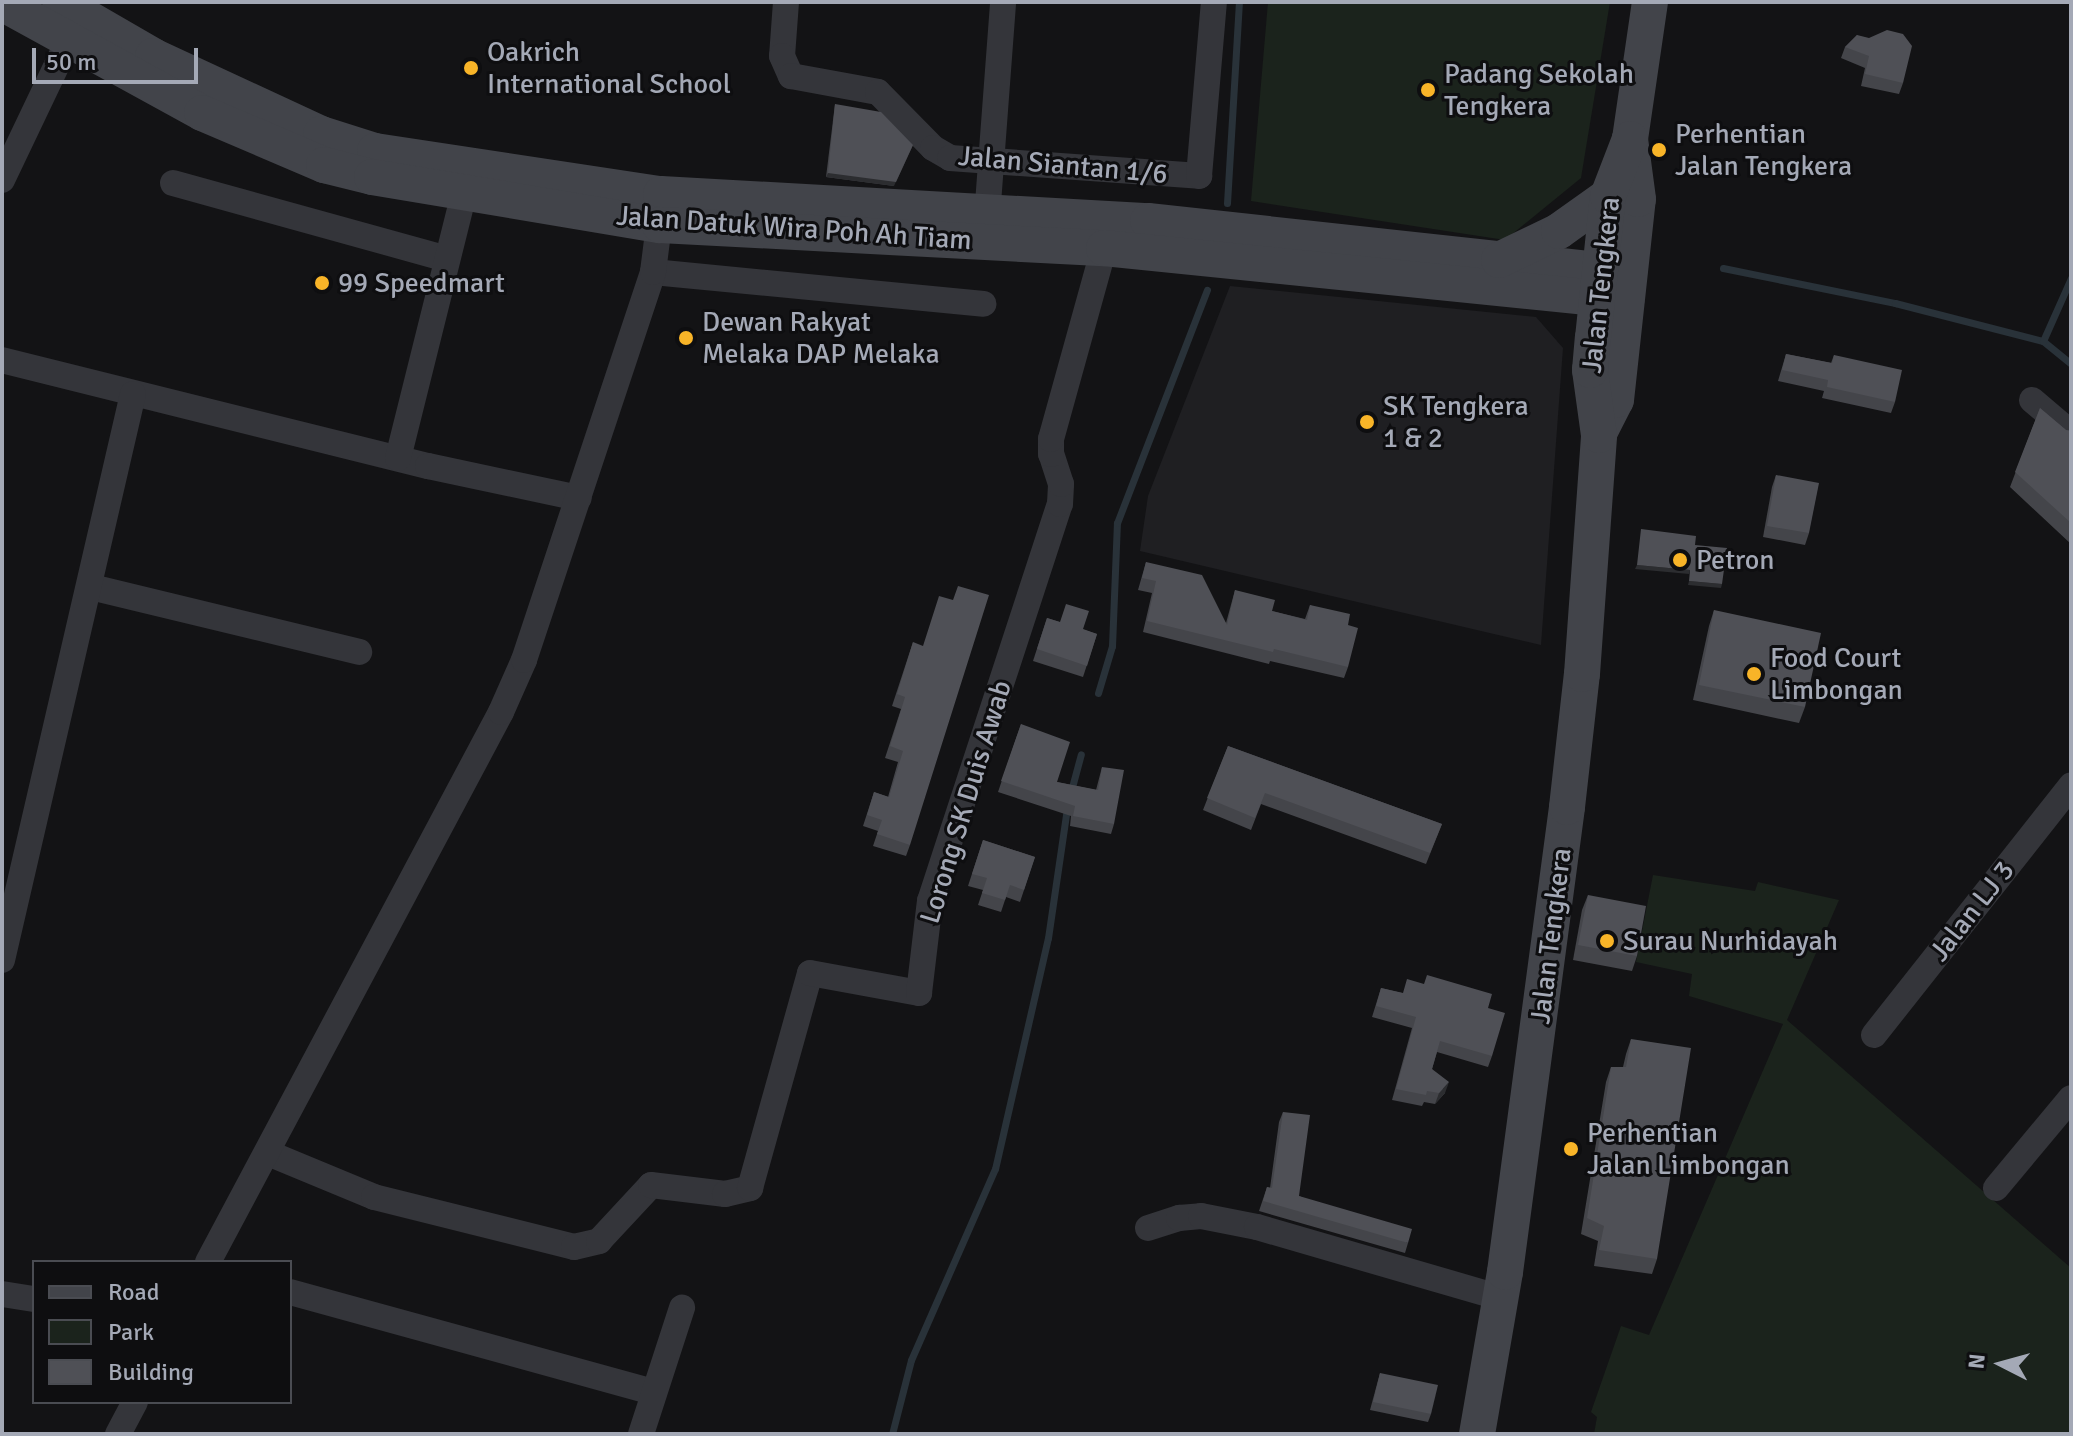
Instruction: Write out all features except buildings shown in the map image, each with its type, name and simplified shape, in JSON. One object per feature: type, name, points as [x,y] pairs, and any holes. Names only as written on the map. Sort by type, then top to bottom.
[{"type":"street","name":"Jalan Siantan 1/6","points":[[786,2],[782,56],[791,76],[878,92],[933,148],[950,158],[1199,176],[1214,2]]},
{"type":"street","points":[[986,226],[1003,2]]},
{"type":"street","name":"Jalan Tengkera","points":[[1599,435],[1616,400],[1608,196],[1630,139],[1650,2]]},
{"type":"street","name":"Jalan Datuk Wira Poh Ah Tiam","points":[[2,3],[70,19],[341,142],[661,209]]},
{"type":"street","points":[[2,180],[70,19]]},
{"type":"street","name":"Jalan Datuk Wira Poh Ah Tiam","points":[[70,19],[202,113],[324,165],[464,193],[661,209],[986,226],[1148,221],[1497,260],[1613,285]]},
{"type":"street","name":"Jalan Tengkera","points":[[1477,1434],[1501,1298],[1567,807],[1587,614],[1599,435],[1590,370],[1638,199],[1630,139]]},
{"type":"street","points":[[173,183],[447,259]]},
{"type":"street","points":[[398,458],[464,193]]},
{"type":"street","points":[[1497,260],[1559,231],[1608,196]]},
{"type":"street","points":[[209,1260],[501,712],[524,660],[653,272],[661,209]]},
{"type":"street","name":"Jalan Datuk Wira Poh Ah Tiam","points":[[986,226],[1104,248],[1534,290],[1613,285]]},
{"type":"street","name":"Lorong SK Duis Awab","points":[[268,1153],[374,1197],[574,1247],[599,1241],[651,1185],[725,1194],[750,1188],[810,973],[919,993],[930,901],[1060,504],[1061,484],[1051,454],[1051,439],[1104,248]]},
{"type":"street","points":[[653,272],[983,304]]},
{"type":"street","points":[[1534,290],[1573,331],[1590,370]]},
{"type":"street","points":[[2,360],[398,458],[579,498]]},
{"type":"street","points":[[2,960],[91,587],[133,394]]},
{"type":"street","points":[[2032,400],[2071,433]]},
{"type":"street","points":[[91,587],[359,652]]},
{"type":"street","name":"Jalan LJ 3","points":[[1874,1035],[2071,786]]},
{"type":"street","points":[[1996,1188],[2071,1098]]},
{"type":"street","points":[[1148,1228],[1179,1218],[1215,1219],[1257,1227],[1501,1298]]},
{"type":"street","points":[[292,1293],[652,1392]]},
{"type":"street","points":[[2,1294],[32,1299]]},
{"type":"street","points":[[641,1434],[652,1392],[682,1308]]},
{"type":"street","points":[[118,1434],[134,1404]]},
{"type":"shaded area","name":"SK Tengkera 1 & 2","points":[[1230,286],[1536,317],[1563,348],[1541,645],[1140,551],[1148,496]]},
{"type":"green space","name":"Padang Sekolah Tengkera","points":[[1268,2],[1610,2],[1581,178],[1505,240],[1251,201]]},
{"type":"green space","points":[[1653,875],[1755,891],[1758,882],[1839,900],[1787,1020],[2071,1268],[2071,1434],[1594,1434],[1597,1417],[1591,1412],[1621,1326],[1649,1335],[1783,1024],[1689,996],[1692,974],[1636,962]]},
{"type":"waterway","points":[[1227,203],[1239,2]]},
{"type":"waterway","points":[[1723,268],[1895,303],[2043,341],[2071,364]]},
{"type":"waterway","points":[[2043,341],[2071,278]]},
{"type":"waterway","points":[[1098,693],[1112,646],[1117,523],[1207,290]]},
{"type":"waterway","points":[[1071,791],[1081,754]]},
{"type":"waterway","points":[[892,1434],[911,1360],[995,1169],[1048,938],[1067,807]]},
{"type":"place","name":"Oakrich International School","points":[[471,68]]},
{"type":"place","name":"Padang Sekolah Tengkera","points":[[1428,90]]},
{"type":"place","name":"Perhentian Jalan Tengkera","points":[[1659,150]]},
{"type":"place","name":"99 Speedmart","points":[[322,283]]},
{"type":"place","name":"Dewan Rakyat Melaka DAP Melaka","points":[[686,338]]},
{"type":"place","name":"SK Tengkera 1 & 2","points":[[1367,422]]},
{"type":"place","name":"Petron","points":[[1680,560]]},
{"type":"place","name":"Food Court Limbongan","points":[[1754,674]]},
{"type":"place","name":"Surau Nurhidayah","points":[[1607,941]]},
{"type":"place","name":"Perhentian Jalan Limbongan","points":[[1571,1149]]}]
